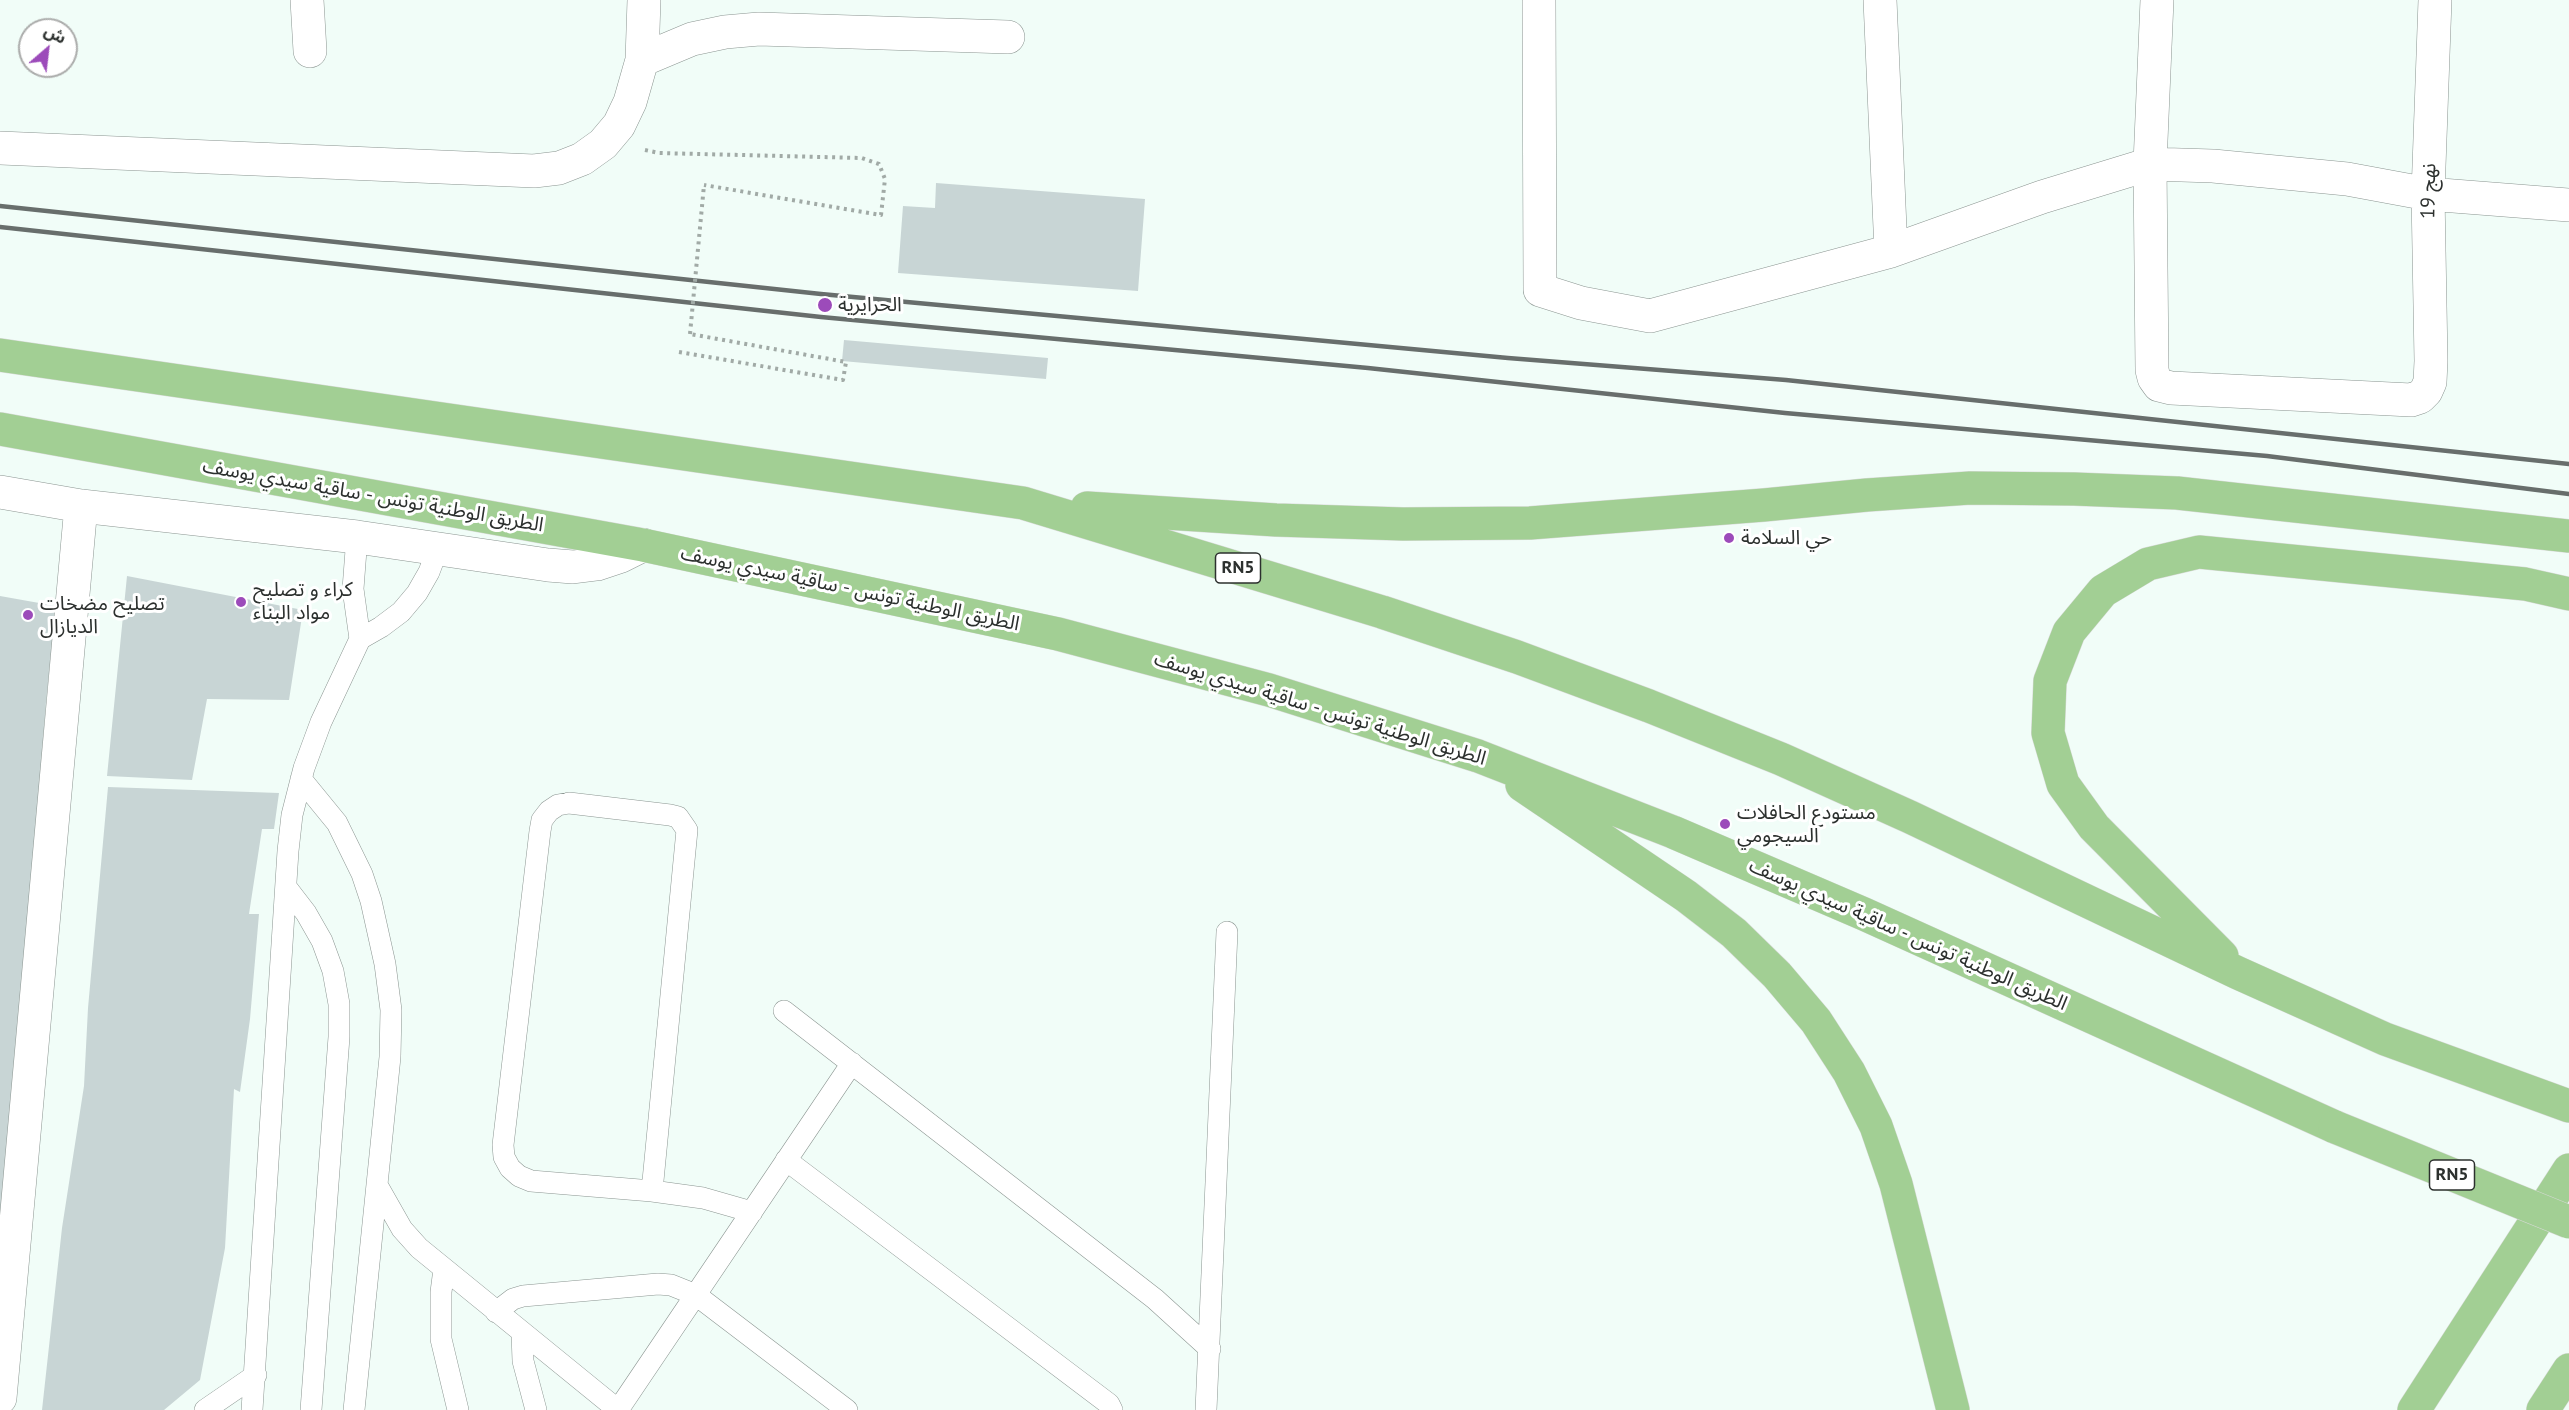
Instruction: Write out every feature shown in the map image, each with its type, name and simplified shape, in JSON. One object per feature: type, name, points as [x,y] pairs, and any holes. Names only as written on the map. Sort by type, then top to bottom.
[{"type":"highway","name":"RN5","points":[[0,355],[1023,503],[1382,612],[1517,657],[1649,706],[1780,759],[1910,817],[2238,973],[2385,1039],[2569,1106]]},
{"type":"highway","name":"الطريق الوطنية تونس - ساقية سيدي يوسف","points":[[0,429],[643,545],[951,609],[1153,658],[1343,712],[1478,756],[1576,792],[1769,872],[2335,1127],[2569,1222]]},
{"type":"highway","points":[[1023,503],[1276,520],[1403,524],[1530,523],[1971,488],[2074,489],[2177,493],[2569,536]]},
{"type":"highway","points":[[2238,973],[2094,827],[2063,784],[2048,733],[2050,681],[2069,632],[2103,591],[2148,564],[2199,552],[2524,584],[2569,594]]},
{"type":"highway","points":[[1478,756],[1686,896],[1734,933],[1778,975],[1816,1022],[1849,1072],[1876,1126],[1896,1184],[1953,1410]]},
{"type":"highway","points":[[2414,1410],[2569,1170]]},
{"type":"highway","points":[[2543,1410],[2569,1370]]},
{"type":"street","points":[[307,0],[310,51]]},
{"type":"street","points":[[0,148],[534,171],[559,168],[582,159],[603,144],[619,125],[630,102],[642,60],[644,0]]},
{"type":"street","points":[[1539,0],[1540,290],[1581,303],[1650,316],[1891,251],[2042,197],[2150,164],[2213,166],[2347,179],[2428,194],[2569,205]]},
{"type":"street","points":[[1880,0],[1891,251]]},
{"type":"street","points":[[2150,164],[2157,0]]},
{"type":"street","name":"نهج 19","points":[[2150,164],[2152,370],[2159,386],[2411,400],[2420,397],[2430,382],[2428,194],[2435,0]]},
{"type":"street","points":[[642,60],[692,39],[759,28],[1008,37]]},
{"type":"street","points":[[0,492],[81,506],[357,537],[573,567],[597,564],[643,545]]},
{"type":"street","points":[[0,1398],[81,506]]},
{"type":"lane","points":[[252,1410],[292,815],[301,779],[321,722],[360,639],[353,589],[357,537]]},
{"type":"lane","points":[[360,639],[401,612],[425,579],[438,548]]},
{"type":"lane","points":[[301,779],[320,800],[351,847],[372,901],[390,999],[391,1034],[354,1410]]},
{"type":"lane","points":[[651,1191],[687,830],[678,818],[670,815],[569,803],[558,805],[542,820],[540,831],[503,1144],[504,1157],[510,1168],[519,1176],[531,1181],[651,1191],[703,1198],[752,1212]]},
{"type":"lane","points":[[286,887],[306,913],[322,941],[333,971],[339,1004],[339,1036],[311,1410]]},
{"type":"lane","points":[[1206,1410],[1227,932]]},
{"type":"lane","points":[[784,1011],[1155,1299],[1210,1349]]},
{"type":"lane","points":[[377,1185],[402,1229],[419,1248],[618,1410],[852,1063]]},
{"type":"lane","points":[[786,1160],[1108,1404],[1112,1410]]},
{"type":"lane","points":[[444,1269],[441,1292],[441,1339],[458,1410]]},
{"type":"lane","points":[[496,1312],[504,1304],[523,1296],[671,1285],[696,1295],[847,1410]]},
{"type":"lane","points":[[522,1333],[523,1361],[536,1410]]},
{"type":"lane","points":[[205,1410],[255,1375]]},
{"type":"path","points":[[619,125],[635,144],[659,153],[862,158],[879,164],[885,180],[881,215],[704,185],[690,334],[846,362],[843,380],[679,352]]},
{"type":"building","name":"الحرايرية","points":[[936,183],[1145,199],[1138,291],[898,273],[903,206],[935,208]]},
{"type":"building","points":[[844,340],[1048,358],[1046,379],[842,361]]},
{"type":"building","points":[[127,576],[303,610],[289,700],[207,699],[192,780],[107,776]]},
{"type":"building","points":[[0,596],[56,606],[46,702],[0,1308]]},
{"type":"building","points":[[108,787],[279,793],[274,829],[262,829],[249,914],[259,914],[250,1019],[240,1092],[234,1089],[225,1248],[200,1380],[164,1410],[42,1410],[62,1228],[84,1086],[88,1008]]},
{"type":"railway","points":[[0,206],[821,294],[1508,358],[1786,380],[2569,464]]},
{"type":"railway","points":[[0,227],[821,317],[1368,368],[1785,413],[2267,456],[2569,494]]},
{"type":"place","name":"الحرايرية","points":[[825,305]]},
{"type":"place","name":"حي السلامة","points":[[1729,538]]},
{"type":"place","name":"كراء و تصليح مواد البناء","points":[[241,602]]},
{"type":"place","name":"تصليح مضخات الديازال","points":[[28,615]]},
{"type":"place","name":"مستودع الحافلات السيجومي","points":[[1725,824]]}]
